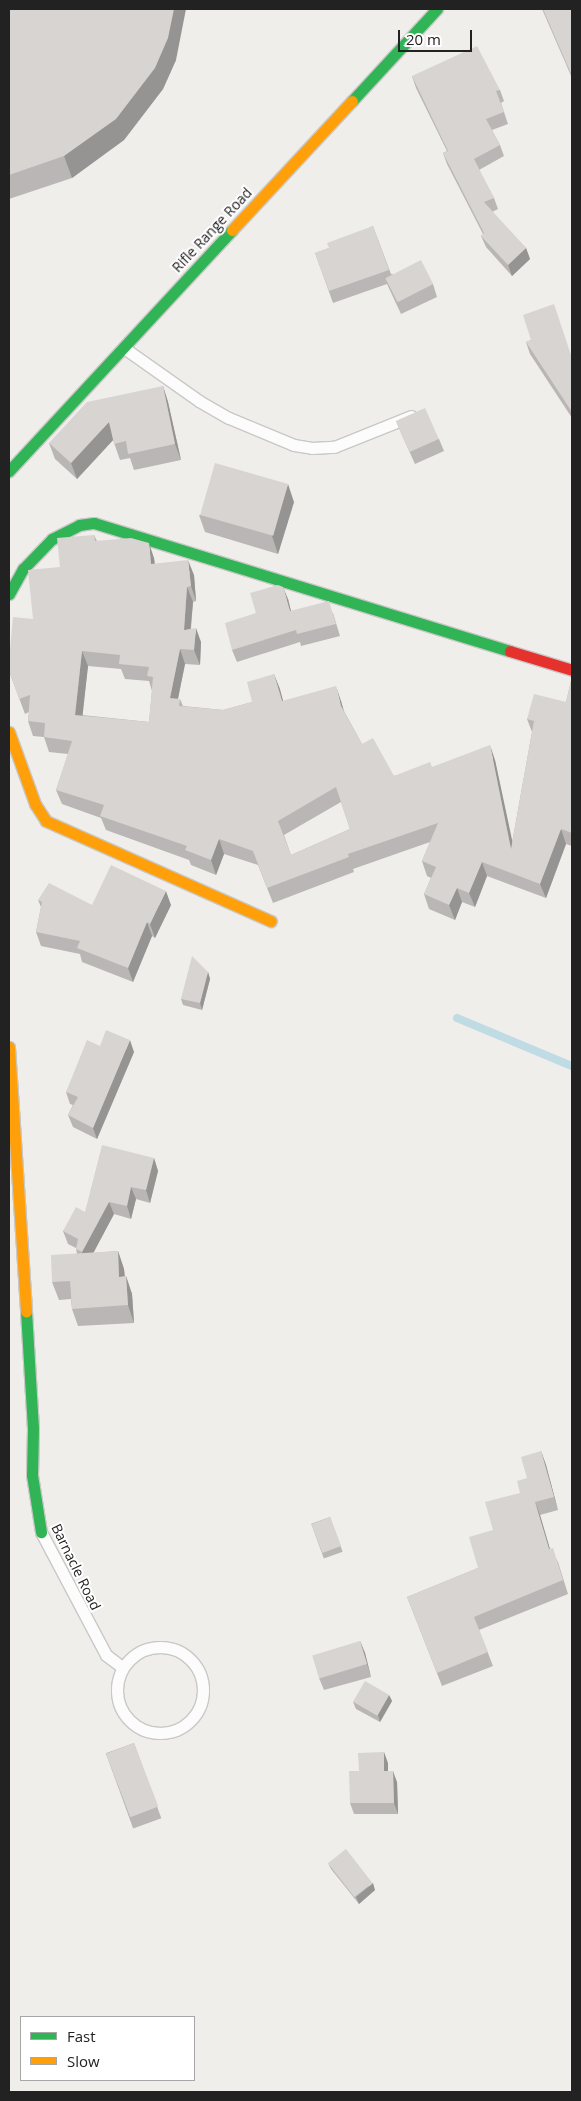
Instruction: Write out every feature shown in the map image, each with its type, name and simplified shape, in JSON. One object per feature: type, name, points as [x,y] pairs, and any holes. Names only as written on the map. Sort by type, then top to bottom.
[{"type":"street","name":"Rifle Range Road","points":[[9,471],[437,9]]},
{"type":"street","points":[[9,594],[24,569],[52,539],[79,525],[94,524],[572,670]]},
{"type":"street","points":[[9,732],[35,804],[46,821],[272,921]]},
{"type":"street","name":"Barnacle Road","points":[[9,1047],[33,1428],[32,1475],[41,1532]]},
{"type":"lane","points":[[124,348],[199,401],[229,418],[294,445],[312,448],[334,447],[416,414]]},
{"type":"lane","name":"Barnacle Road","points":[[41,1532],[106,1655],[123,1668]]},
{"type":"lane","points":[[153,1647],[177,1649],[188,1656],[199,1670],[204,1688],[198,1712],[180,1728],[168,1732],[156,1733],[133,1723],[124,1714],[117,1691],[123,1668],[141,1651],[153,1647]]},
{"type":"building","points":[[9,9],[174,9],[168,38],[155,68],[116,119],[64,156],[9,175]]},
{"type":"building","points":[[543,9],[572,9],[572,76]]},
{"type":"building","points":[[477,46],[500,90],[496,91],[504,112],[486,119],[500,145],[474,159],[494,198],[484,202],[526,248],[508,265],[481,236],[484,233],[443,153],[448,151],[412,76]]},
{"type":"building","points":[[373,226],[389,270],[329,291],[315,253],[329,248],[327,243]]},
{"type":"building","points":[[421,260],[433,284],[398,302],[385,278]]},
{"type":"building","points":[[554,304],[572,358],[572,412],[526,342],[531,340],[523,315]]},
{"type":"building","points":[[163,386],[175,444],[128,454],[126,441],[114,444],[109,422],[71,463],[49,443],[87,402]]},
{"type":"building","points":[[425,408],[439,439],[410,452],[396,421]]},
{"type":"building","points":[[215,463],[288,484],[273,536],[200,515]]},
{"type":"building","points":[[94,535],[95,541],[131,538],[149,543],[151,564],[188,560],[191,586],[187,587],[184,630],[196,628],[194,650],[180,649],[170,698],[180,699],[179,706],[223,710],[252,702],[247,682],[274,674],[282,701],[336,686],[341,706],[362,744],[373,738],[394,776],[430,762],[432,767],[490,745],[511,849],[534,721],[527,719],[534,694],[566,702],[572,677],[572,833],[561,829],[540,884],[482,862],[469,893],[457,888],[449,905],[424,894],[436,867],[422,861],[438,823],[348,854],[349,857],[267,888],[253,851],[219,839],[211,860],[185,850],[187,846],[100,816],[104,805],[56,790],[72,741],[44,737],[45,723],[28,721],[30,695],[19,699],[9,670],[9,660],[13,617],[33,619],[28,570],[60,567],[57,538]],"holes":[[[82,651],[120,655],[119,664],[149,667],[147,676],[153,677],[149,722],[75,715]],[[336,787],[350,829],[291,855],[278,821]]]},
{"type":"building","points":[[278,585],[283,587],[290,611],[329,601],[336,624],[297,634],[296,630],[232,650],[225,623],[256,613],[250,593]]},
{"type":"building","points":[[111,865],[166,891],[150,924],[147,922],[128,968],[77,948],[80,941],[36,932],[42,902],[38,900],[49,883],[92,905]]},
{"type":"building","points":[[192,956],[208,972],[200,1003],[181,999]]},
{"type":"building","points":[[106,1030],[130,1040],[93,1128],[68,1115],[78,1097],[66,1092],[87,1040],[100,1046]]},
{"type":"building","points":[[102,1145],[154,1158],[146,1190],[131,1187],[127,1206],[109,1202],[82,1252],[76,1249],[78,1239],[63,1231],[76,1207],[85,1212]]},
{"type":"building","points":[[118,1251],[119,1277],[126,1276],[128,1305],[72,1309],[70,1281],[52,1282],[51,1255]]},
{"type":"building","points":[[541,1451],[554,1497],[535,1502],[549,1549],[553,1548],[563,1580],[474,1617],[488,1652],[437,1673],[407,1597],[478,1568],[469,1537],[493,1530],[485,1502],[520,1493],[517,1481],[527,1478],[521,1457]]},
{"type":"building","points":[[330,1517],[341,1546],[322,1553],[311,1524]]},
{"type":"building","points":[[360,1641],[367,1664],[319,1679],[312,1656]]},
{"type":"building","points":[[365,1681],[389,1695],[377,1716],[353,1702]]},
{"type":"building","points":[[134,1743],[158,1806],[130,1817],[106,1754]]},
{"type":"building","points":[[384,1752],[384,1771],[393,1771],[394,1803],[350,1803],[349,1771],[359,1771],[358,1753]]},
{"type":"building","points":[[346,1849],[372,1883],[354,1897],[328,1863]]},
{"type":"waterway","points":[[457,1018],[572,1066]]},
{"type":"traffic: fast","points":[[352,101],[437,9]]},
{"type":"traffic: fast","points":[[9,471],[232,230]]},
{"type":"traffic: fast","points":[[9,594],[23,569],[52,539],[79,525],[94,523],[510,651]]},
{"type":"traffic: fast","points":[[26,1311],[33,1428],[32,1475],[41,1532]]},
{"type":"traffic: slow","points":[[232,230],[352,101]]},
{"type":"traffic: slow","points":[[9,732],[35,804],[46,821],[271,921]]},
{"type":"traffic: slow","points":[[9,1047],[26,1311]]},
{"type":"traffic: jam","points":[[510,651],[572,670]]}]
